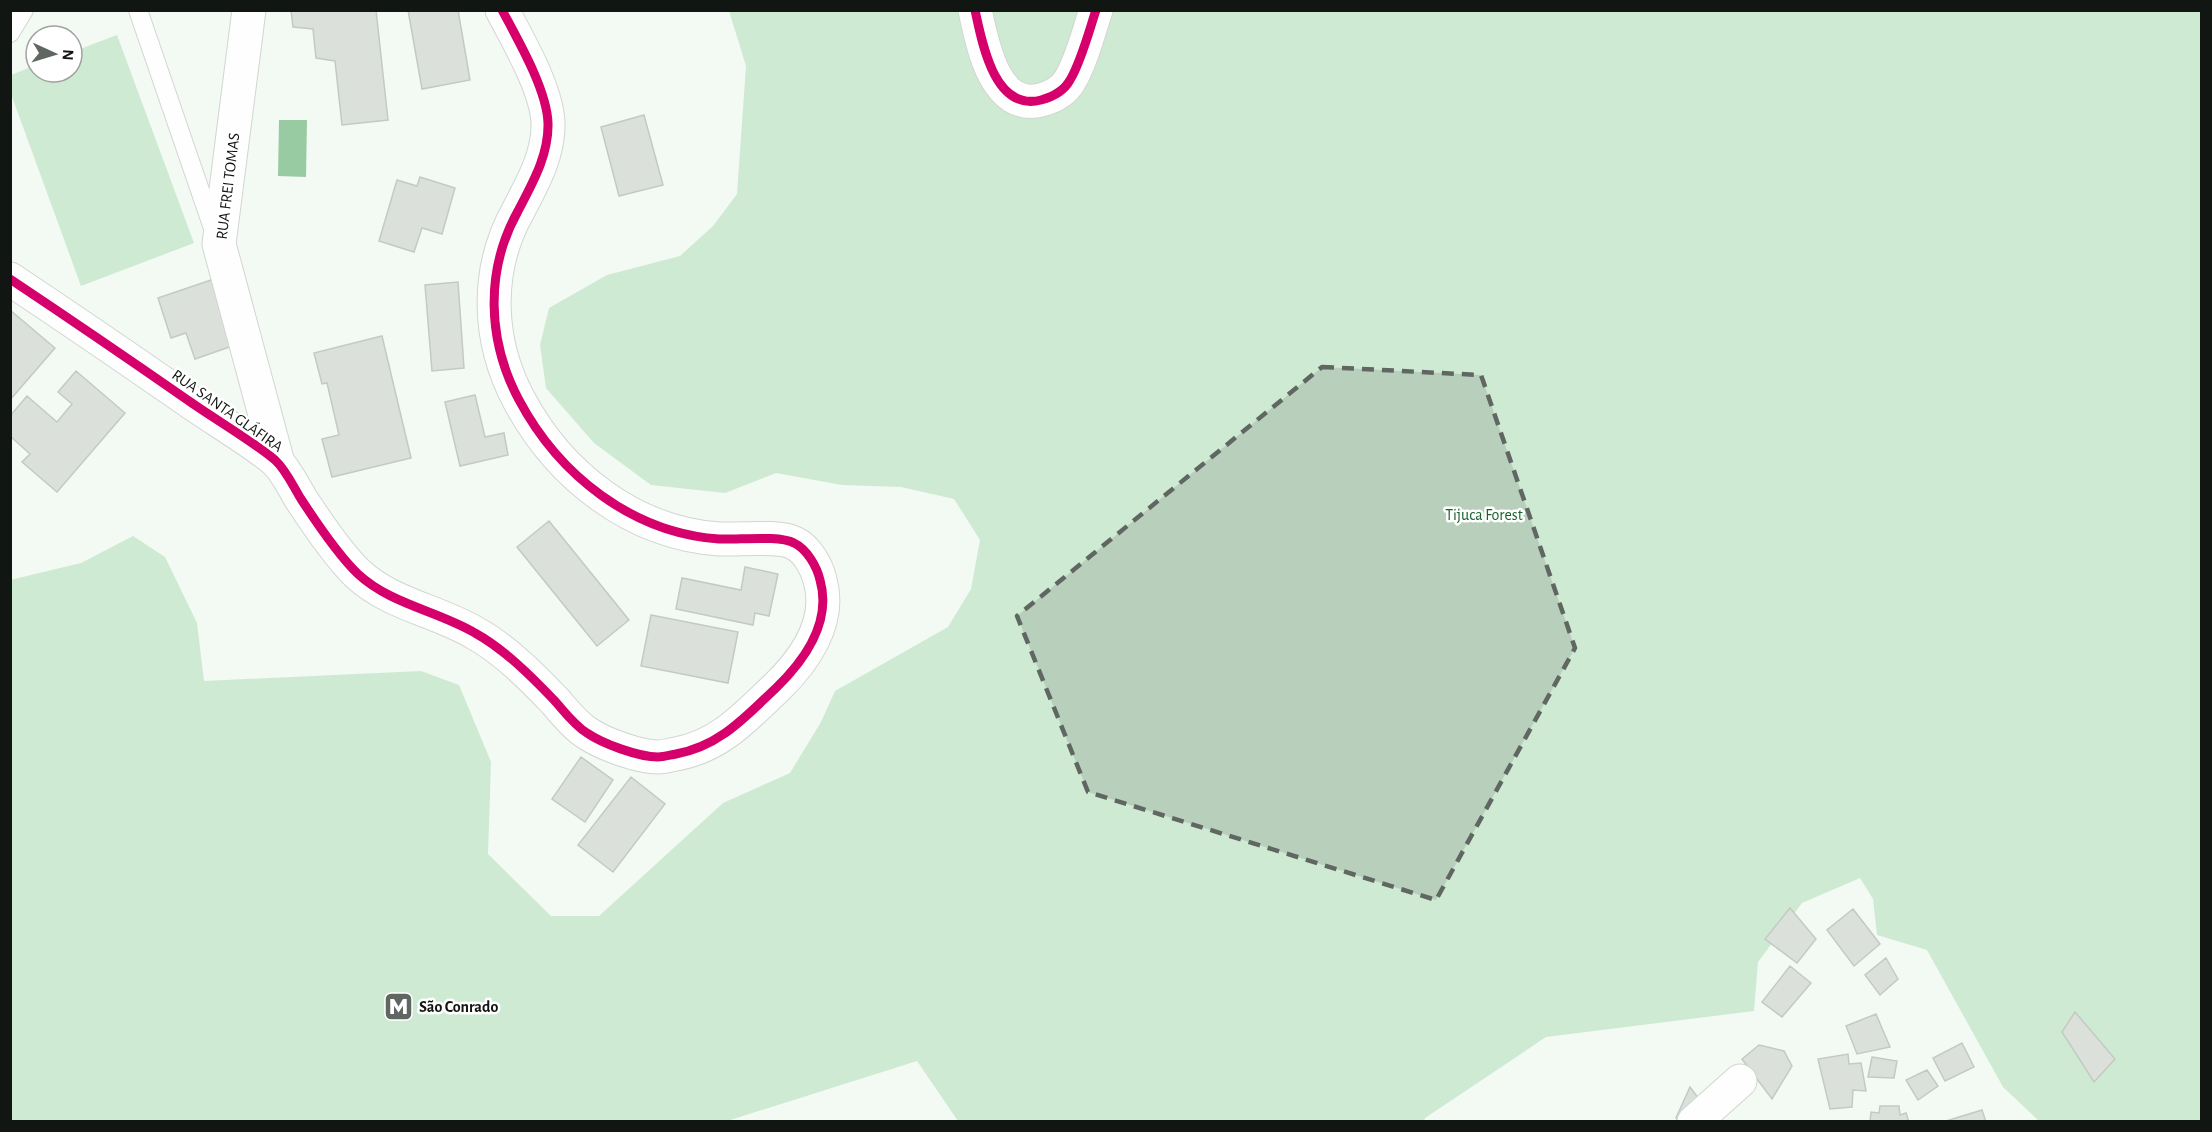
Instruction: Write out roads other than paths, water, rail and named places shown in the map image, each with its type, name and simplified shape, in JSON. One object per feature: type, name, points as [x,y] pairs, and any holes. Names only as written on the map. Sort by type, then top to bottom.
[{"type":"street","name":"RUA FREI TOMAS","points":[[249,10],[219,244],[278,462]]},
{"type":"street","name":"RUA SANTA GLÁFIRA","points":[[10,279],[278,462],[317,524],[359,575],[392,597],[476,633],[543,689],[585,732],[617,748],[658,757],[697,750],[733,729],[787,677],[815,640],[823,611],[821,582],[809,556],[793,542],[768,539],[717,539],[678,533],[636,518],[601,496],[570,469],[541,435],[518,397],[499,348],[493,296],[500,252],[516,215],[534,183],[545,148],[548,124],[542,91],[502,10]]},
{"type":"street","points":[[975,10],[986,58],[1002,88],[1018,99],[1036,101],[1054,96],[1070,81],[1096,10]]},
{"type":"street","points":[[1694,1122],[1740,1081]]},
{"type":"lane","points":[[10,33],[24,10]]},
{"type":"lane","points":[[138,10],[219,244]]},
{"type":"place","name":"São Conrado","points":[[398,1006]]},
{"type":"park label","name":"Tijuca Forest","points":[[1484,514]]}]
